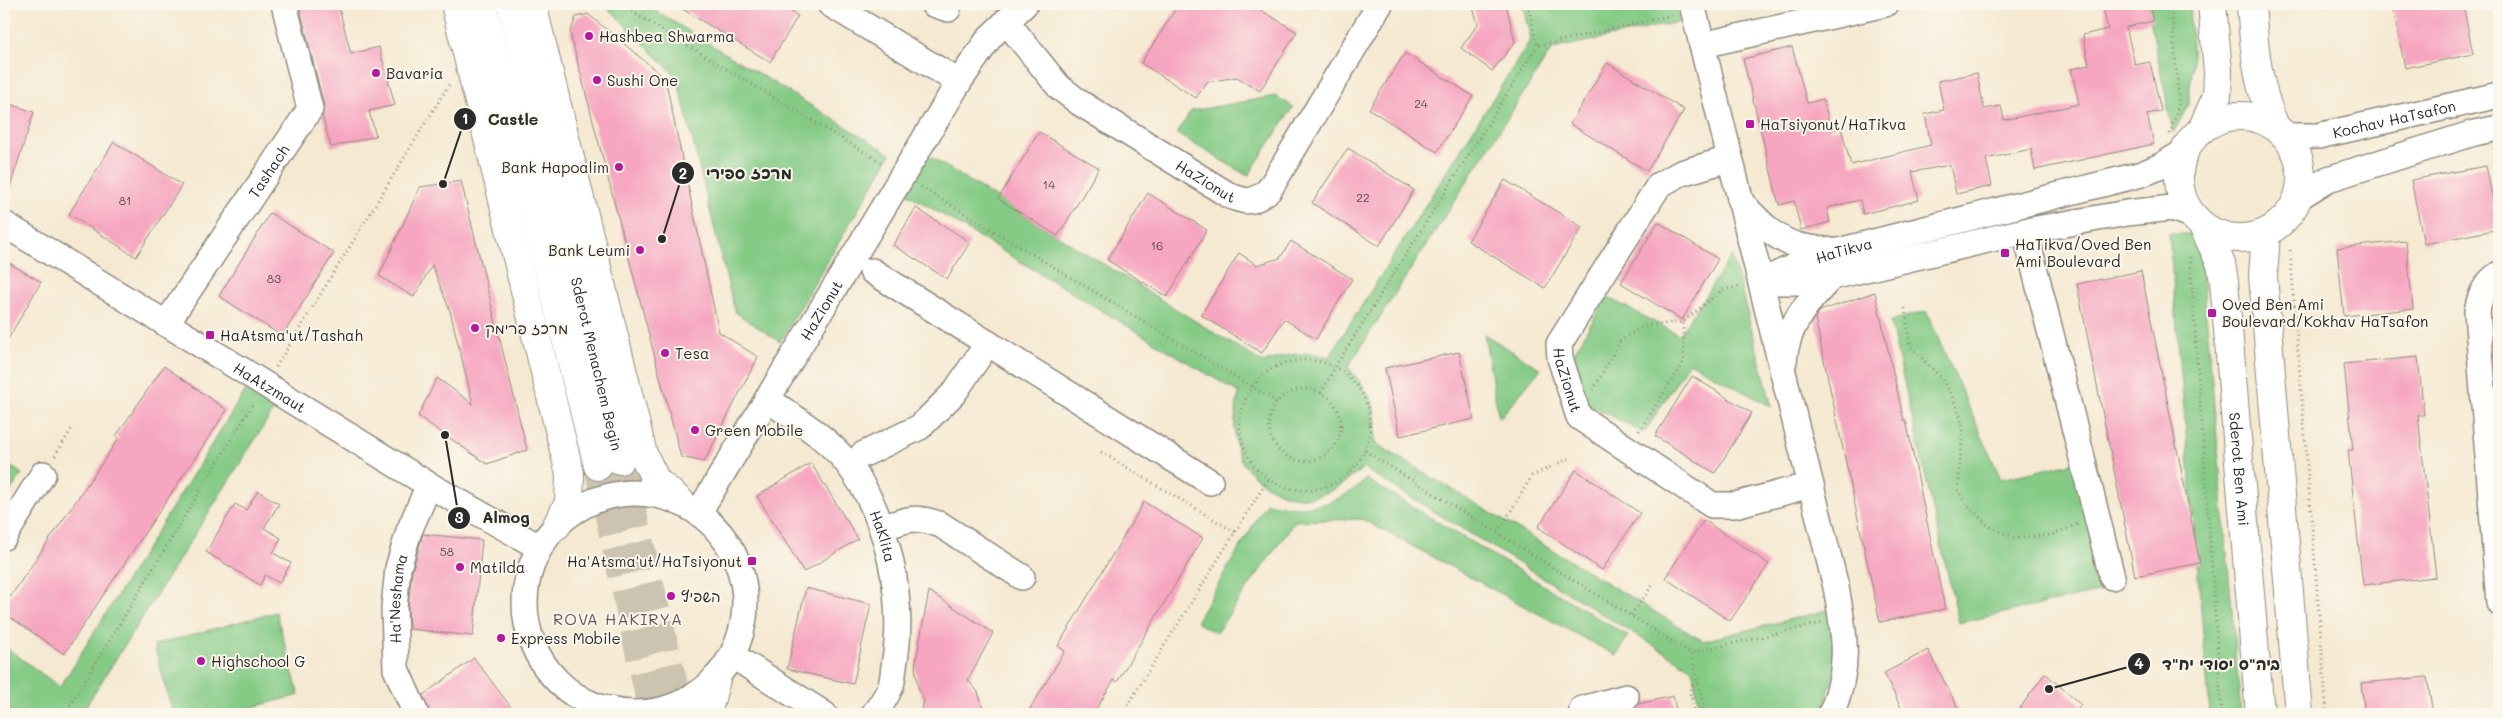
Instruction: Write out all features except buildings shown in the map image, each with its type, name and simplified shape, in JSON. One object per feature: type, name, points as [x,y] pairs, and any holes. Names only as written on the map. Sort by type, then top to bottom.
[{"type":"main road","points":[[455,4],[570,474],[569,503],[557,525]]},
{"type":"main road","name":"Sderot Menachem Begin","points":[[482,4],[609,463],[512,4]]},
{"type":"main road","points":[[532,4],[643,454],[656,481],[689,507]]},
{"type":"main road","points":[[2212,4],[2218,72],[2217,96],[2202,129],[2185,150],[2180,167],[2179,184],[2183,200],[2198,220],[2218,234],[2234,238],[2250,238],[2266,233],[2293,207],[2302,181],[2301,165],[2296,150],[2281,131],[2263,98],[2257,74],[2251,4]]},
{"type":"main road","points":[[2202,129],[2218,119],[2237,115],[2257,118],[2281,131]]},
{"type":"main road","name":"Sderot Ben Ami","points":[[2198,220],[2222,264],[2260,714]]},
{"type":"main road","points":[[2266,233],[2263,276],[2298,714]]},
{"type":"main road","points":[[707,714],[716,679]]},
{"type":"street","name":"Tashach","points":[[166,324],[310,108],[284,4]]},
{"type":"street","points":[[830,4],[959,82]]},
{"type":"street","name":"HaZionut","points":[[689,507],[766,399],[959,82],[990,37],[1025,4]]},
{"type":"street","name":"HaZionut","points":[[1006,21],[1059,87],[1230,196],[1243,201],[1255,201],[1269,190],[1380,4]]},
{"type":"street","points":[[1702,45],[1885,4]]},
{"type":"street","points":[[1693,7],[1842,618],[1845,667],[1834,713]]},
{"type":"street","name":"Kochav HaTsafon","points":[[2281,131],[2318,136],[2499,95]]},
{"type":"street","points":[[2293,207],[2328,179],[2474,133],[2499,128]]},
{"type":"street","name":"HaTikva","points":[[1761,282],[1797,265],[1834,252],[2142,174],[2161,166],[2185,150]]},
{"type":"street","name":"HaZionut","points":[[1729,158],[1681,173],[1659,185],[1559,344],[1560,358],[1579,417],[1712,505],[1735,505],[1811,485]]},
{"type":"street","points":[[1740,202],[1761,223],[1781,238],[1796,245],[1834,252]]},
{"type":"street","name":"HaTikva","points":[[1761,282],[1803,282],[1832,277],[2025,231],[2127,213],[2172,208],[2198,220]]},
{"type":"street","name":"HaAtzmaut","points":[[4,224],[429,485],[539,548]]},
{"type":"street","points":[[2025,231],[2112,577]]},
{"type":"street","points":[[872,271],[1210,482]]},
{"type":"street","points":[[2499,274],[2492,278],[2480,294],[2477,312],[2497,540],[2499,604]]},
{"type":"street","points":[[1783,372],[1790,330],[1807,303],[1832,277]]},
{"type":"street","points":[[862,455],[920,427],[954,393],[988,343]]},
{"type":"street","name":"HaKlita","points":[[766,399],[811,430],[847,463],[867,495],[882,528],[892,567],[898,615],[897,650],[891,687],[874,714]]},
{"type":"street","points":[[4,537],[43,474]]},
{"type":"street","name":"Ha'Neshama","points":[[416,714],[396,669],[394,608],[398,568],[408,531],[429,485]]},
{"type":"street","points":[[636,492],[658,495],[689,507],[715,526],[728,543],[738,562],[744,583],[746,604],[744,626],[733,656],[716,679],[702,692],[667,709],[648,713],[596,710],[558,681],[536,652],[530,635],[525,599],[532,564],[539,548],[557,525],[574,511],[593,500],[614,494],[636,492]]},
{"type":"street","points":[[882,528],[903,520],[917,518],[927,520],[941,526],[1022,577]]},
{"type":"street","points":[[733,656],[824,714]]},
{"type":"street","points":[[1583,714],[1582,709],[1626,697]]},
{"type":"path","points":[[619,4],[1277,402]]},
{"type":"path","points":[[1528,4],[1537,46]]},
{"type":"path","points":[[2161,166],[2179,103],[2171,4]]},
{"type":"path","points":[[1321,393],[1335,367],[1537,46],[1693,7]]},
{"type":"path","points":[[2293,207],[2327,714]]},
{"type":"path","points":[[2190,252],[2222,714]]},
{"type":"path","points":[[1579,417],[1620,341],[1643,326],[1682,322],[1722,290]]},
{"type":"path","points":[[1905,308],[1910,346],[1944,381],[1958,409],[1963,427],[1958,489],[1965,503],[1989,526],[2014,538],[2052,536],[2096,515]]},
{"type":"path","points":[[1628,449],[1684,362],[1682,322]]},
{"type":"path","points":[[1299,360],[1318,361],[1335,367],[1349,377],[1367,403],[1370,419],[1370,436],[1365,451],[1356,465],[1345,477],[1331,485],[1315,490],[1298,490],[1268,479],[1253,464],[1242,440],[1239,426],[1242,406],[1251,387],[1264,373],[1280,364],[1299,360]]},
{"type":"path","points":[[1309,389],[1321,393],[1337,408],[1340,430],[1331,449],[1312,460],[1302,461],[1291,458],[1274,444],[1269,423],[1277,402],[1286,394],[1297,390],[1309,389]]},
{"type":"path","points":[[43,474],[73,427]]},
{"type":"path","points":[[1365,451],[1691,653],[1842,618]]},
{"type":"path","points":[[1101,452],[1235,532]]},
{"type":"path","points":[[1498,532],[1532,476],[1572,457]]},
{"type":"path","points":[[1122,714],[1268,479]]},
{"type":"path","points":[[1631,616],[1652,586]]},
{"type":"path","points":[[1691,653],[1705,714]]},
{"type":"path","points":[[1695,714],[1690,693],[1692,685],[1698,683]]},
{"type":"green space","points":[[604,4],[644,4],[891,154],[780,342],[735,312],[677,77]]},
{"type":"green space","points":[[1522,4],[1677,4],[1679,22],[1552,49],[1348,367],[1363,386],[1372,402],[1375,419],[1375,443],[1703,641],[1832,609],[1838,662],[1822,714],[1701,714],[1692,669],[1363,468],[1339,486],[1316,496],[1291,496],[1277,491],[1263,483],[1247,469],[1237,450],[1235,422],[1239,393],[906,193],[929,156],[1263,363],[1280,357],[1303,353],[1329,357],[1531,39]]},
{"type":"green space","points":[[2147,4],[2189,4],[2193,61],[2188,106],[2173,133]]},
{"type":"green space","points":[[1276,96],[1293,107],[1248,176],[1177,134],[1191,111]]},
{"type":"green space","points":[[2169,234],[2194,234],[2201,255],[2241,714],[2210,714]]},
{"type":"green space","points":[[1732,255],[1772,407],[1689,362],[1644,433],[1584,402],[1572,356],[1607,297],[1679,335]]},
{"type":"green space","points":[[1926,311],[2001,479],[2094,458],[2120,587],[1959,623],[1890,321]]},
{"type":"green space","points":[[1484,334],[1541,369],[1499,419]]},
{"type":"green space","points":[[247,388],[275,408],[81,714],[4,714],[4,646],[60,687]]},
{"type":"green space","points":[[4,462],[22,474],[4,500]]},
{"type":"green space","points":[[1366,479],[1628,636],[1617,656],[1362,519],[1295,521],[1216,633],[1196,622],[1266,503],[1294,507],[1319,505],[1343,496]]},
{"type":"green space","points":[[276,612],[299,695],[226,714],[173,714],[154,645]]},
{"type":"tunnel","points":[[620,460],[681,714]]},
{"type":"tunnel","points":[[598,466],[653,714]]},
{"type":"place","name":"Hashbea Shwarma","points":[[589,36]]},
{"type":"place","name":"Bavaria","points":[[376,73]]},
{"type":"place","name":"Sushi One","points":[[597,80]]},
{"type":"place","name":"HaTsiyonut/HaTikva","points":[[1750,124]]},
{"type":"place","name":"Bank Hapoalim","points":[[619,167]]},
{"type":"place","name":"Castle","points":[[443,184]]},
{"type":"place","name":"מרכז ספירי","points":[[662,239]]},
{"type":"place","name":"Bank Leumi","points":[[640,250]]},
{"type":"place","name":"HaTikva/Oved Ben Ami Boulevard","points":[[2005,253]]},
{"type":"place","name":"Oved Ben Ami Boulevard/Kokhav HaTsafon","points":[[2212,313]]},
{"type":"place","name":"מרכז פרימק","points":[[475,328]]},
{"type":"place","name":"HaAtsma'ut/Tashah","points":[[210,335]]},
{"type":"place","name":"Tesa","points":[[665,353]]},
{"type":"place","name":"Green Mobile","points":[[695,430]]},
{"type":"place","name":"Almog","points":[[445,435]]},
{"type":"place","name":"Ha'Atsma'ut/HaTsiyonut","points":[[752,561]]},
{"type":"place","name":"Matilda","points":[[460,567]]},
{"type":"place","name":"השפיץ","points":[[671,596]]},
{"type":"place","name":"Express Mobile","points":[[501,638]]},
{"type":"place","name":"Highschool G","points":[[201,661]]},
{"type":"place","name":"ביה\"ס יסודי יח\"ד","points":[[2049,689]]},
{"type":"district","name":"ROVA HAKIRYA","points":[[618,618]]}]
